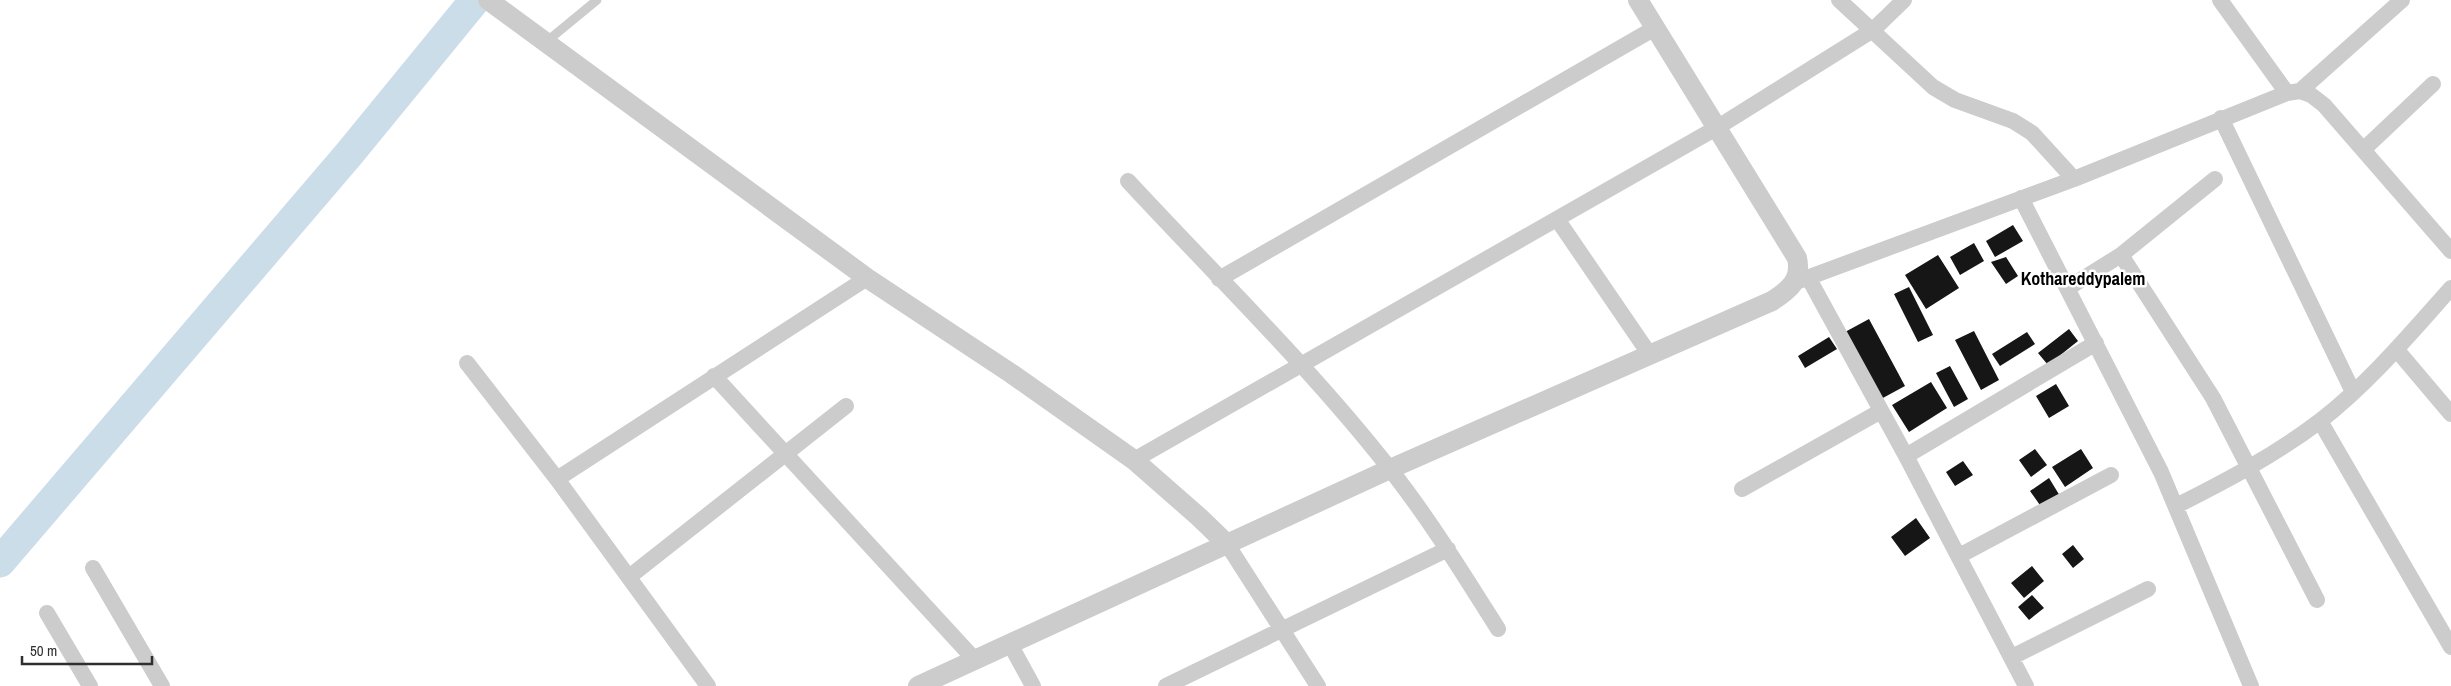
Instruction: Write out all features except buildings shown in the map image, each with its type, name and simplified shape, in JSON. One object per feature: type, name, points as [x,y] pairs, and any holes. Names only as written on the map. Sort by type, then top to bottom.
[{"type":"street","points":[[488,0],[867,278],[1012,374],[1134,460],[1227,544],[1318,686]]},
{"type":"street","points":[[1638,0],[1797,258],[1802,279],[1906,456],[2026,686]]},
{"type":"street","points":[[1839,0],[1933,87],[1954,100],[2013,121],[2032,133],[2074,179]]},
{"type":"street","points":[[1134,460],[1718,128],[1873,30],[1904,0]]},
{"type":"street","points":[[2220,0],[2293,92],[2311,95],[2324,105],[2451,251]]},
{"type":"street","points":[[918,686],[1390,469],[1772,301],[1787,292],[1802,279],[2074,179],[2220,118],[2293,92],[2402,0]]},
{"type":"street","points":[[1219,279],[1655,28]]},
{"type":"street","points":[[2363,150],[2433,84]]},
{"type":"street","points":[[2220,118],[2353,392]]},
{"type":"street","points":[[2068,288],[2121,255],[2215,179]]},
{"type":"street","points":[[1128,181],[1301,364],[1390,469],[1448,549],[1498,629]]},
{"type":"street","points":[[2021,198],[2096,343],[2176,506],[2251,686]]},
{"type":"street","points":[[1557,219],[1650,355]]},
{"type":"street","points":[[2121,255],[2213,398],[2317,600]]},
{"type":"street","points":[[557,478],[867,278]]},
{"type":"street","points":[[2176,506],[2250,468],[2320,421],[2353,392],[2396,349],[2451,288]]},
{"type":"street","points":[[1906,456],[2096,343]]},
{"type":"street","points":[[2396,349],[2451,414]]},
{"type":"street","points":[[467,363],[557,478],[708,686]]},
{"type":"street","points":[[714,376],[975,660]]},
{"type":"street","points":[[629,577],[846,406]]},
{"type":"street","points":[[1742,489],[1881,411]]},
{"type":"street","points":[[2320,421],[2451,647]]},
{"type":"street","points":[[1959,556],[2111,475]]},
{"type":"street","points":[[1166,686],[1448,549]]},
{"type":"street","points":[[93,568],[162,686]]},
{"type":"street","points":[[2012,657],[2148,589]]},
{"type":"street","points":[[47,614],[90,686]]},
{"type":"street","points":[[1010,644],[1033,686]]},
{"type":"lane","points":[[546,42],[597,0]]},
{"type":"waterway","points":[[0,562],[349,154],[475,0]]},
{"type":"district","name":"Kothareddypalem","points":[[2083,278]]}]
